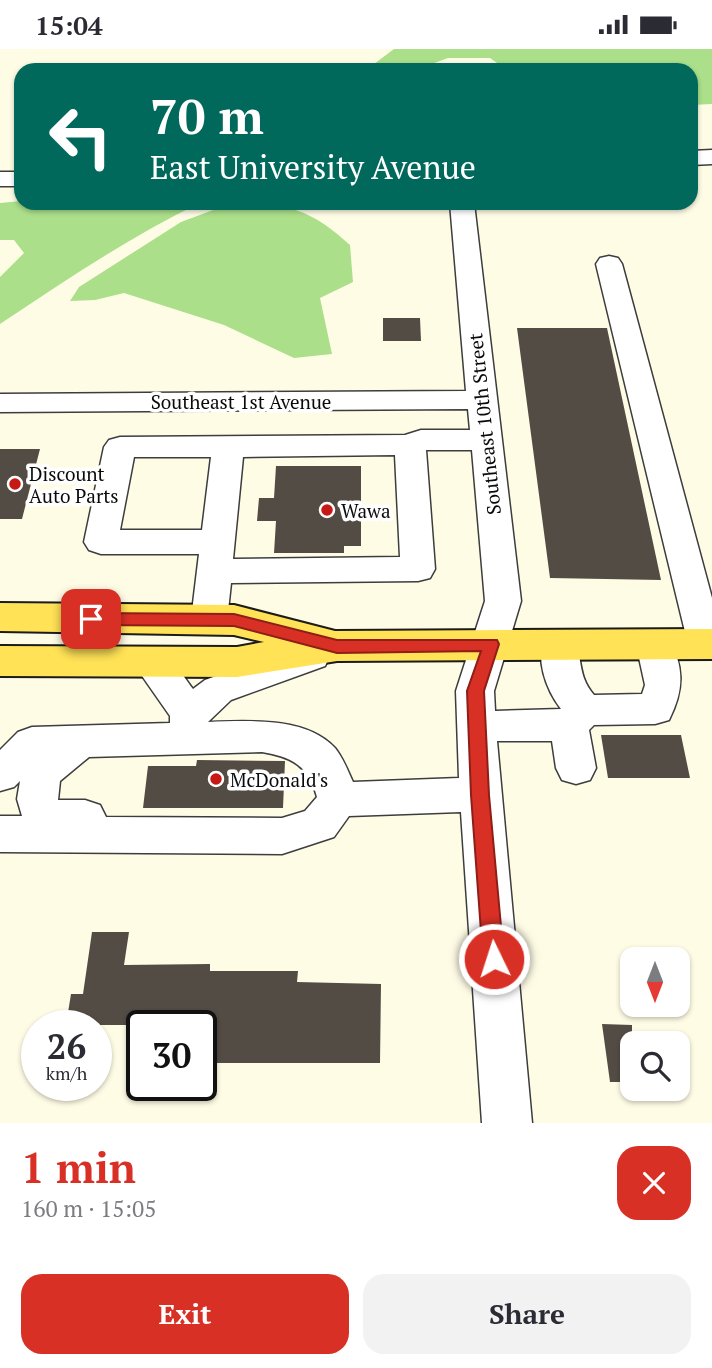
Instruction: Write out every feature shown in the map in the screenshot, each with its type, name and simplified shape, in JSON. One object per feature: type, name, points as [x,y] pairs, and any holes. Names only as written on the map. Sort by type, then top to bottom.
[{"type":"main road","points":[[0,617],[234,620],[337,646]]},
{"type":"main road","points":[[0,661],[237,662],[337,646],[709,644]]},
{"type":"street","name":"Southeast 10th Street","points":[[463,210],[503,601],[475,691],[480,795],[507,1123]]},
{"type":"street","points":[[609,264],[709,644]]},
{"type":"street","name":"Southeast 1st Avenue","points":[[3,409],[481,400]]},
{"type":"street","points":[[410,445],[418,569],[216,556],[101,542],[120,447],[410,445],[421,440],[485,440]]},
{"type":"street","points":[[209,620],[228,447]]},
{"type":"street","points":[[559,644],[565,687],[577,718],[576,768]]},
{"type":"street","points":[[477,726],[655,709],[664,685],[654,644]]},
{"type":"street","points":[[188,726],[218,690],[337,646]]},
{"type":"street","points":[[152,663],[188,726]]},
{"type":"street","points":[[0,775],[32,743],[82,741],[188,726],[294,741],[314,753],[333,774],[338,800],[319,825],[282,836],[0,834]]},
{"type":"street","points":[[82,741],[44,772],[36,784],[40,812],[55,817],[240,820],[282,836]]},
{"type":"street","points":[[338,800],[480,795]]},
{"type":"green space","points":[[394,49],[712,49],[712,104],[698,105],[698,63],[497,63],[490,58],[448,58],[434,63],[375,63]]},
{"type":"green space","points":[[14,202],[14,210],[186,210],[123,245],[0,324],[0,277],[24,253],[14,240],[0,240],[0,203]]},
{"type":"green space","points":[[213,210],[296,210],[322,223],[350,245],[353,282],[320,298],[332,354],[294,358],[224,325],[124,293],[95,300],[70,301],[79,287],[181,222]]},
{"type":"building","points":[[383,318],[420,318],[421,341],[383,341]]},
{"type":"building","points":[[517,328],[607,328],[661,580],[550,578]]},
{"type":"building","name":"Discount Auto Parts","points":[[0,449],[40,449],[22,519],[0,519]]},
{"type":"building","points":[[276,466],[361,466],[361,546],[344,546],[344,553],[274,553],[276,521],[257,521],[259,498],[274,498]]},
{"type":"building","points":[[601,735],[681,735],[690,778],[608,778]]},
{"type":"building","name":"McDonald's","points":[[197,760],[285,761],[283,808],[143,808],[148,766],[196,766]]},
{"type":"building","points":[[92,932],[129,932],[124,965],[210,964],[210,971],[298,971],[297,982],[381,984],[380,1063],[217,1063],[217,1010],[126,1010],[126,1025],[112,1025],[112,1010],[68,1010],[71,994],[83,994]]},
{"type":"building","points":[[602,1024],[632,1025],[632,1031],[620,1031],[620,1082],[610,1082]]},
{"type":"place","name":"Discount Auto Parts","points":[[15,484]]},
{"type":"place","name":"Wawa","points":[[327,510]]},
{"type":"place","name":"McDonald's","points":[[216,779]]},
{"type":"route","points":[[91,619],[234,620],[337,646],[491,644],[475,691],[480,795],[494,959]]}]
